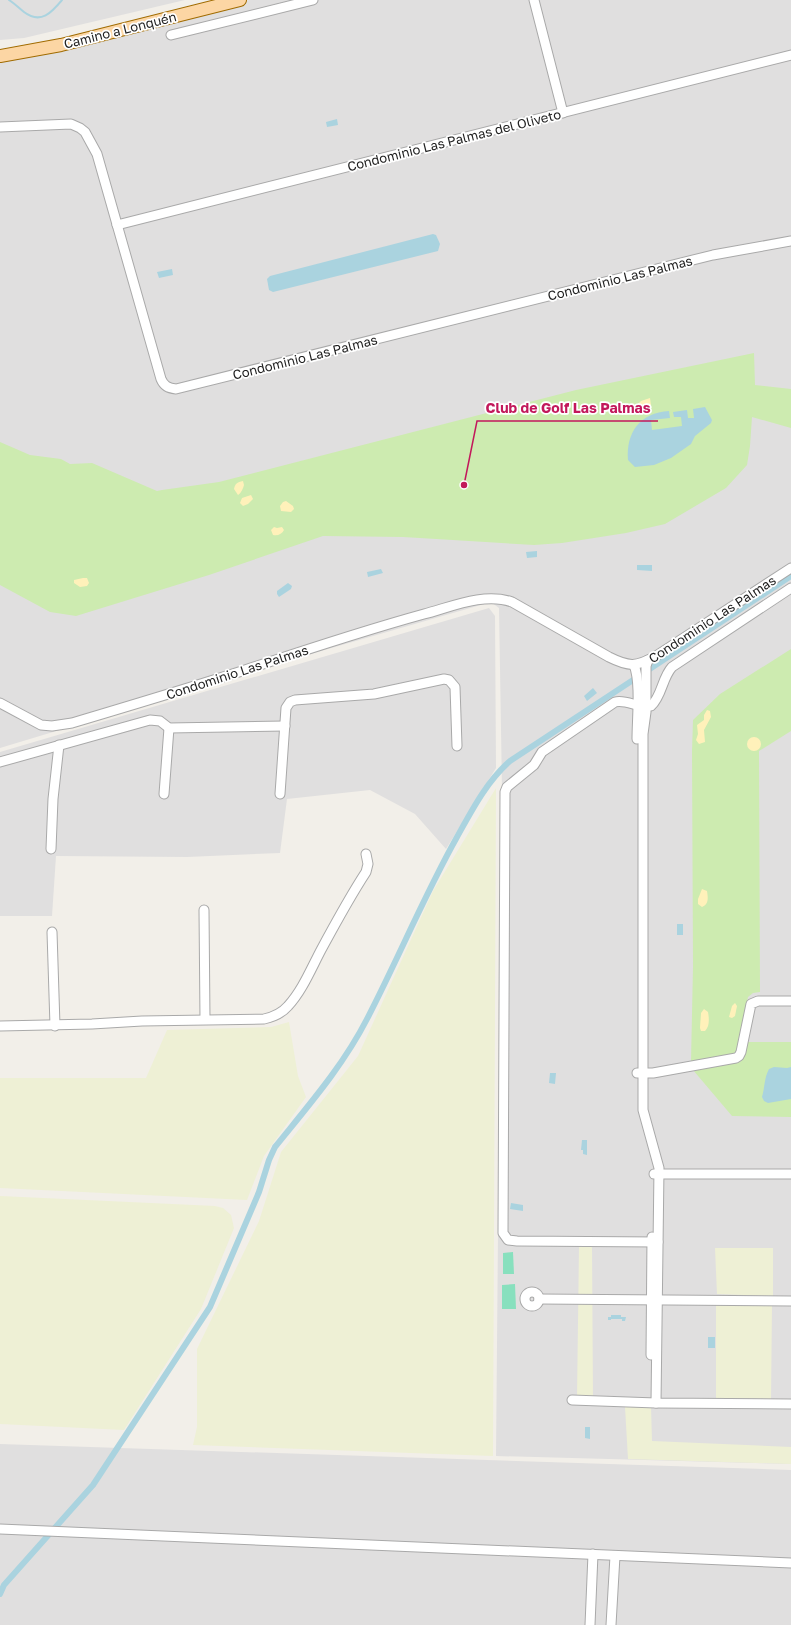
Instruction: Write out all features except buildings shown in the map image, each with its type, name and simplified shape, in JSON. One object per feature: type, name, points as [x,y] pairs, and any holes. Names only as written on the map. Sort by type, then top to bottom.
[{"type":"main road","name":"Camino a Lonquén","points":[[0,56],[31,52],[240,0]]},
{"type":"street","points":[[172,35],[313,0]]},
{"type":"street","points":[[534,0],[563,113]]},
{"type":"street","name":"Condominio Las Palmas del Oliveto","points":[[117,225],[791,55]]},
{"type":"street","name":"Condominio Las Palmas","points":[[0,128],[66,124],[75,126],[85,132],[90,139],[97,154],[160,379],[164,385],[176,389],[713,255],[791,241]]},
{"type":"street","name":"Condominio Las Palmas","points":[[0,703],[41,725],[52,726],[72,723],[207,682],[360,632],[466,603],[490,598],[500,598],[512,602],[609,657],[624,664],[634,665],[648,660],[791,568]]},
{"type":"street","points":[[655,1242],[510,1240],[503,1234],[505,792],[507,787],[534,764],[542,752],[615,702],[621,701],[651,707],[655,702],[667,674],[672,667],[791,588]]},
{"type":"street","points":[[648,660],[646,670],[640,680],[637,704],[640,1073],[643,1114],[658,1160],[656,1171],[654,1403]]},
{"type":"street","points":[[634,665],[640,680],[646,707],[642,734],[640,1073]]},
{"type":"street","points":[[280,794],[287,706],[290,702],[295,700],[374,694],[446,679],[451,681],[455,687],[457,746]]},
{"type":"street","points":[[0,762],[146,720],[157,720],[169,728],[285,726]]},
{"type":"street","points":[[164,794],[169,728]]},
{"type":"street","points":[[52,849],[53,799],[60,745]]},
{"type":"street","points":[[0,1026],[55,1026],[206,1019],[264,1019],[278,1014],[289,1006],[307,977],[339,917],[366,872],[368,864],[366,854]]},
{"type":"street","points":[[204,910],[206,1019]]},
{"type":"street","points":[[52,932],[55,1026]]},
{"type":"street","points":[[640,1073],[654,1073],[736,1058],[741,1052],[752,1004],[758,1001],[791,1001]]},
{"type":"street","points":[[656,1171],[791,1170]]},
{"type":"street","points":[[656,1171],[791,1174]]},
{"type":"street","points":[[539,1298],[791,1301]]},
{"type":"street","points":[[572,1400],[654,1403],[791,1404]]},
{"type":"street","points":[[0,1529],[791,1563]]},
{"type":"street","points":[[590,1625],[593,1554]]},
{"type":"street","points":[[611,1625],[615,1556]]},
{"type":"shaded area","points":[[0,0],[185,0],[24,38],[0,40]]},
{"type":"shaded area","points":[[249,0],[791,0],[791,1464],[496,1456],[502,789],[499,608],[491,602],[321,651],[0,748],[0,60],[18,59]]},
{"type":"shaded area","points":[[489,608],[495,616],[496,768],[446,849],[415,814],[370,790],[287,799],[280,853],[187,857],[56,856],[52,916],[0,916],[0,752]]},
{"type":"shaded area","points":[[0,1444],[791,1470],[791,1625],[0,1625]]},
{"type":"green space","points":[[754,353],[755,385],[791,389],[791,428],[752,417],[747,465],[726,488],[665,524],[626,533],[562,543],[534,545],[403,537],[323,536],[209,575],[76,616],[50,612],[0,585],[0,442],[30,455],[61,459],[70,464],[92,463],[157,491],[219,482],[576,390]]},
{"type":"green space","points":[[791,649],[791,731],[759,751],[760,992],[753,993],[748,997],[736,1054],[691,1062],[693,966],[693,720],[720,694]]},
{"type":"green space","points":[[496,788],[493,1456],[193,1445],[197,1427],[197,1349],[259,1221],[281,1152],[358,1056],[433,891]]},
{"type":"green space","points":[[289,1022],[298,1076],[306,1097],[264,1156],[247,1200],[0,1188],[0,1078],[146,1078],[167,1030],[271,1027]]},
{"type":"green space","points":[[747,1042],[791,1042],[791,1117],[732,1116],[693,1070],[740,1062],[743,1058]]},
{"type":"green space","points":[[0,1196],[215,1206],[223,1208],[231,1215],[234,1228],[201,1309],[124,1430],[0,1424]]},
{"type":"green space","points":[[579,1247],[592,1247],[593,1398],[577,1398]]},
{"type":"green space","points":[[715,1248],[773,1248],[773,1296],[717,1294]]},
{"type":"green space","points":[[513,1252],[514,1274],[503,1274],[503,1253]]},
{"type":"green space","points":[[515,1284],[516,1309],[502,1309],[502,1285]]},
{"type":"green space","points":[[716,1305],[772,1305],[771,1399],[716,1398]]},
{"type":"green space","points":[[625,1407],[651,1407],[652,1441],[791,1447],[791,1464],[628,1459]]},
{"type":"sand","points":[[650,398],[651,405],[639,407],[637,405],[641,401]]},
{"type":"sand","points":[[243,481],[243,488],[238,495],[234,487]]},
{"type":"sand","points":[[251,495],[253,499],[248,504],[243,506],[240,503],[242,498]]},
{"type":"sand","points":[[286,501],[293,506],[294,509],[291,512],[281,511],[280,506]]},
{"type":"sand","points":[[274,527],[282,527],[284,530],[280,534],[273,535],[271,530]]},
{"type":"sand","points":[[87,578],[89,583],[87,586],[80,587],[74,583],[74,580]]},
{"type":"sand","points":[[707,710],[710,711],[711,717],[704,730],[705,742],[699,744],[696,740],[698,734],[697,725],[704,720],[704,715]]},
{"type":"sand","points":[[754,737],[759,739],[761,744],[759,749],[754,751],[749,749],[747,744],[749,739]]},
{"type":"sand","points":[[702,889],[707,891],[708,898],[706,904],[702,907],[698,904],[698,899]]},
{"type":"sand","points":[[735,1003],[737,1006],[735,1016],[732,1018],[729,1017],[732,1006]]},
{"type":"sand","points":[[704,1009],[708,1012],[709,1019],[707,1029],[705,1031],[701,1031],[701,1013]]},
{"type":"water","points":[[337,119],[338,125],[327,127],[326,122]]},
{"type":"water","points":[[433,234],[436,235],[440,244],[438,251],[273,292],[269,290],[267,279],[270,276]]},
{"type":"water","points":[[172,269],[173,275],[159,278],[157,272]]},
{"type":"water","points":[[705,407],[712,420],[711,423],[695,436],[691,444],[671,458],[654,465],[635,467],[628,460],[629,441],[632,433],[643,420],[650,416],[669,411],[670,418],[651,420],[652,430],[682,426],[681,417],[674,417],[673,412],[687,410],[688,418],[694,418],[693,409]]},
{"type":"water","points":[[537,551],[537,557],[527,558],[526,552]]},
{"type":"water","points":[[637,565],[652,565],[652,571],[637,570]]},
{"type":"water","points":[[381,569],[383,573],[368,577],[367,572]]},
{"type":"water","points":[[288,583],[292,586],[291,589],[279,597],[277,591]]},
{"type":"water","points":[[593,688],[597,693],[587,701],[584,696]]},
{"type":"water","points":[[677,924],[683,924],[683,935],[677,935]]},
{"type":"water","points":[[774,1067],[791,1067],[791,1099],[768,1103],[764,1101],[762,1097],[765,1079],[769,1069]]},
{"type":"water","points":[[550,1073],[556,1073],[555,1084],[549,1083]]},
{"type":"water","points":[[582,1140],[587,1140],[587,1155],[583,1154],[583,1150],[581,1150]]},
{"type":"water","points":[[511,1203],[523,1205],[523,1211],[510,1209]]},
{"type":"water","points":[[611,1315],[621,1315],[621,1317],[626,1317],[625,1321],[622,1321],[622,1319],[608,1320],[608,1317],[611,1317]]},
{"type":"water","points":[[708,1337],[715,1337],[715,1348],[708,1348]]},
{"type":"water","points":[[585,1427],[590,1427],[590,1439],[585,1438]]},
{"type":"waterway","points":[[9,0],[30,16],[36,17],[46,15],[62,0]]},
{"type":"waterway","points":[[0,1594],[4,1585],[93,1485],[210,1307],[259,1192],[269,1160],[275,1147],[336,1069],[358,1036],[445,859],[474,806],[487,787],[510,761],[791,576]]},
{"type":"place","name":"Club de Golf Las Palmas","points":[[464,485]]}]
